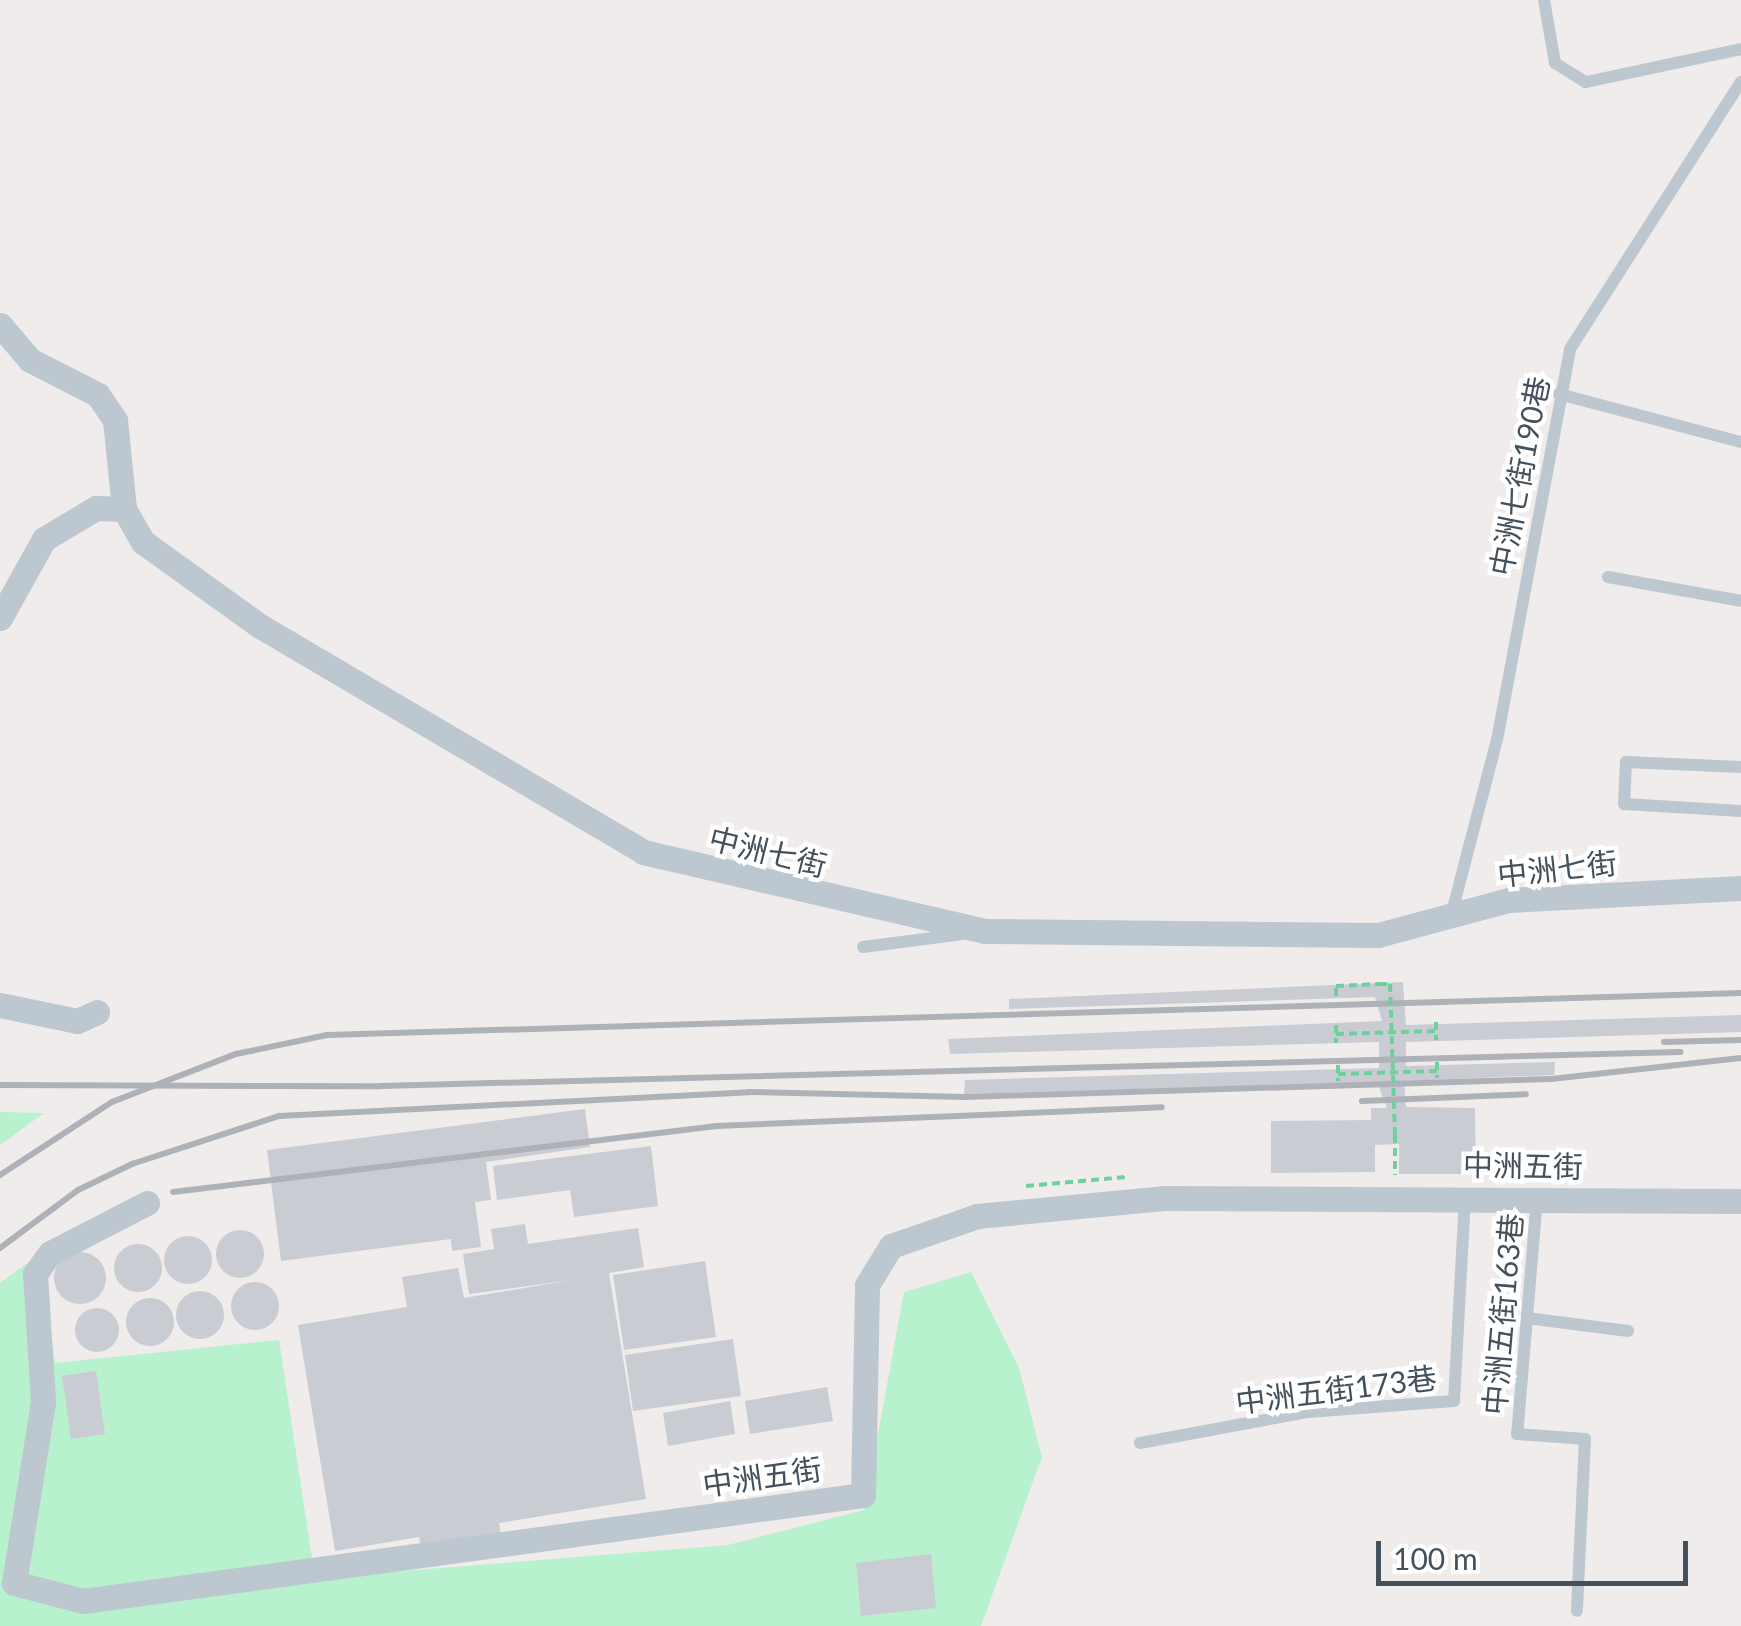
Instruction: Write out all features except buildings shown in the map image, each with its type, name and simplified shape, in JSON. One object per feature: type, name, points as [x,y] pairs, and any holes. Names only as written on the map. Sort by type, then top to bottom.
[{"type":"street","name":"中洲七街","points":[[0,325],[30,360],[98,395],[115,420],[124,509],[143,542],[260,626],[644,852],[986,931],[1378,934],[1450,922],[1509,900],[1741,888]]},
{"type":"street","points":[[0,618],[44,540],[96,508],[124,509]]},
{"type":"street","points":[[0,1005],[78,1021],[97,1012]]},
{"type":"street","name":"中洲五街","points":[[147,1204],[50,1253],[35,1274],[44,1402],[14,1584],[83,1601],[863,1495],[868,1285],[891,1246],[977,1216],[1163,1198],[1466,1196],[1741,1201]]},
{"type":"lane","points":[[1544,0],[1555,64],[1586,82],[1741,48]]},
{"type":"lane","name":"中洲七街190巷","points":[[1450,922],[1497,740],[1559,394],[1578,330],[1741,82]]},
{"type":"lane","points":[[1559,394],[1741,442]]},
{"type":"lane","points":[[1608,577],[1741,601]]},
{"type":"lane","points":[[1741,766],[1626,762],[1624,804],[1741,811]]},
{"type":"lane","points":[[864,947],[986,931]]},
{"type":"lane","name":"中洲五街173巷","points":[[1140,1443],[1308,1412],[1454,1401],[1466,1196]]},
{"type":"lane","name":"中洲五街163巷","points":[[1537,1198],[1517,1434],[1585,1439],[1577,1611]]},
{"type":"lane","points":[[1527,1318],[1628,1331]]},
{"type":"path","points":[[1336,996],[1345,986],[1390,984],[1396,1169]]},
{"type":"path","points":[[1436,1022],[1436,1040]]},
{"type":"path","points":[[1336,1025],[1336,1043]]},
{"type":"path","points":[[1336,1034],[1436,1031]]},
{"type":"path","points":[[1338,1074],[1437,1074],[1436,1062]]},
{"type":"path","points":[[1338,1065],[1338,1081]]},
{"type":"green space","points":[[0,1112],[44,1113],[0,1145]]},
{"type":"green space","points":[[40,1254],[55,1363],[279,1340],[315,1578],[728,1545],[864,1510],[904,1292],[971,1272],[1019,1368],[1042,1457],[981,1626],[0,1626],[0,1283]]},
{"type":"railway","points":[[0,1175],[112,1102],[236,1054],[327,1035],[1741,993]]},
{"type":"railway","points":[[1664,1042],[1741,1040]]},
{"type":"railway","points":[[0,1085],[381,1086],[1681,1052]]},
{"type":"railway","points":[[0,1248],[78,1190],[132,1164],[279,1116],[749,1092],[965,1097],[1551,1079],[1741,1058]]},
{"type":"railway","points":[[1362,1101],[1526,1094]]},
{"type":"railway","points":[[173,1192],[717,1126],[1162,1107]]}]
